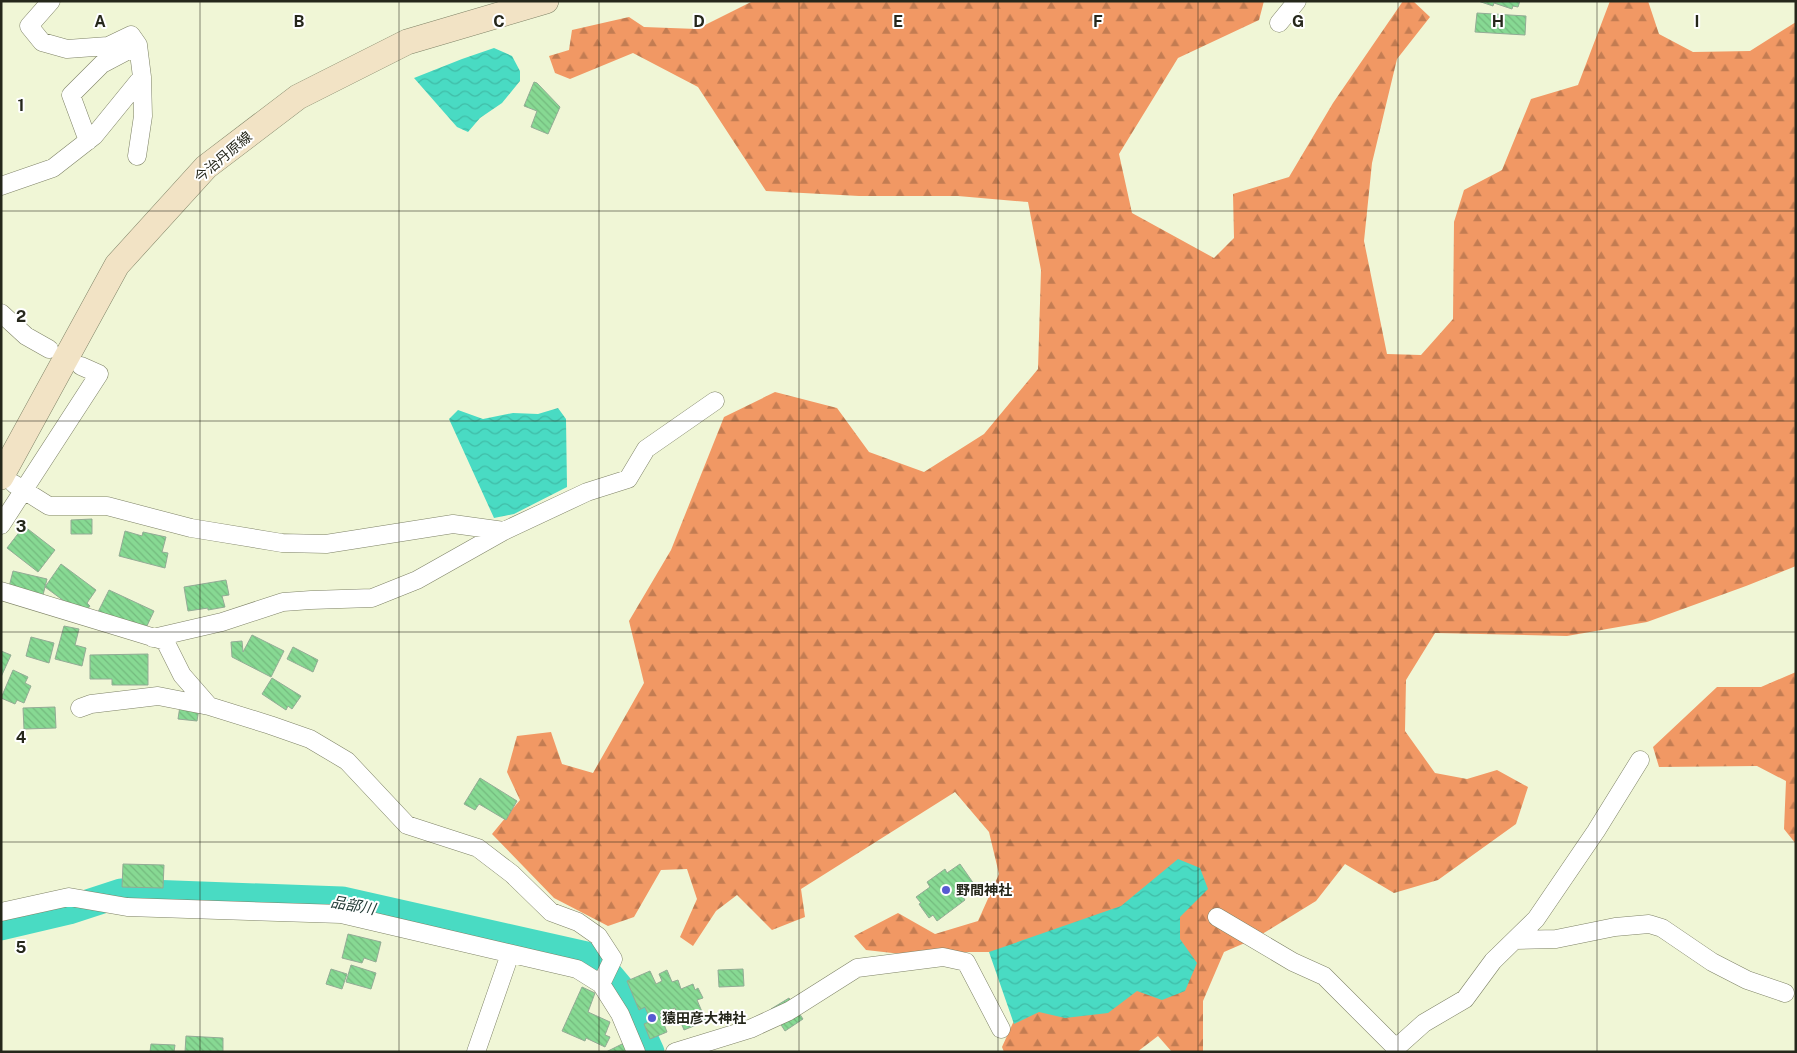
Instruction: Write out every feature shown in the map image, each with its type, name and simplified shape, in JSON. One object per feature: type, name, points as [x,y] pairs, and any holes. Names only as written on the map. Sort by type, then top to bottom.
[{"type":"main road","name":"今治丹原線","points":[[13,484],[117,265],[206,167],[298,96],[407,42],[546,1]]},
{"type":"street","points":[[51,1],[29,26],[42,42],[67,49],[108,46],[131,34],[138,45],[142,77],[143,116],[137,156]]},
{"type":"street","points":[[1279,24],[1297,1]]},
{"type":"street","points":[[88,141],[72,96],[102,64],[138,45]]},
{"type":"street","points":[[1,186],[54,168],[94,136],[142,77]]},
{"type":"street","points":[[1,313],[26,336],[49,348]]},
{"type":"street","points":[[1,525],[13,484],[99,374],[81,366]]},
{"type":"street","points":[[153,638],[222,622],[283,602],[338,598],[372,598],[417,580],[504,531],[587,492],[628,479],[646,449],[714,401]]},
{"type":"street","points":[[13,484],[50,506],[107,506],[191,528],[282,543],[326,544],[454,524],[504,531]]},
{"type":"street","points":[[1,591],[165,641],[182,675],[209,706]]},
{"type":"street","points":[[80,708],[91,704],[158,696],[209,706],[270,724],[310,739],[347,760],[407,825],[478,848],[512,874],[551,912],[578,922],[598,936],[613,959],[601,984]]},
{"type":"street","points":[[1217,917],[1293,962],[1324,976],[1395,1050],[1424,1023],[1466,999],[1493,961],[1536,919],[1596,831],[1640,760]]},
{"type":"street","points":[[1,912],[69,897],[127,907],[341,914],[577,969],[601,984],[620,1014],[636,1052]]},
{"type":"street","points":[[1515,940],[1556,939],[1614,927],[1649,924],[1662,928],[1712,962],[1738,976],[1785,993]]},
{"type":"street","points":[[476,1052],[510,954]]},
{"type":"street","points":[[674,1052],[750,1029],[789,1011],[857,968],[942,958],[966,962],[1001,1029]]},
{"type":"green space","points":[[753,1],[1264,1],[1259,20],[1178,58],[1119,154],[1132,213],[1214,258],[1234,238],[1233,194],[1289,177],[1333,103],[1403,1],[1413,1],[1430,17],[1397,59],[1372,163],[1364,241],[1387,354],[1421,355],[1453,319],[1454,222],[1464,190],[1502,170],[1531,99],[1578,85],[1610,1],[1648,1],[1659,34],[1693,52],[1750,51],[1796,22],[1796,566],[1647,622],[1567,636],[1435,633],[1406,680],[1405,731],[1435,773],[1467,779],[1497,770],[1528,787],[1516,824],[1438,880],[1394,893],[1345,864],[1316,901],[1254,939],[1224,952],[1203,1001],[1203,1052],[1172,1052],[1158,1036],[1137,1052],[1004,1052],[1002,1047],[1022,1003],[1033,952],[966,952],[910,955],[866,950],[854,936],[898,913],[935,934],[978,921],[999,874],[989,832],[955,792],[801,889],[805,917],[772,930],[737,895],[716,911],[693,946],[680,937],[697,899],[687,869],[661,870],[634,917],[608,926],[554,898],[492,834],[520,800],[507,772],[517,736],[551,732],[562,764],[593,773],[644,683],[629,621],[671,550],[724,417],[775,392],[837,408],[869,452],[924,472],[984,434],[1038,369],[1041,270],[1028,202],[958,196],[859,196],[766,191],[698,87],[633,53],[570,79],[555,73],[549,56],[569,50],[572,30],[629,17],[644,27],[697,29]]},
{"type":"green space","points":[[1796,672],[1796,844],[1784,829],[1786,781],[1757,766],[1659,767],[1653,747],[1717,687],[1761,687]]},
{"type":"water","points":[[494,48],[512,56],[520,71],[520,81],[502,103],[480,118],[468,132],[457,127],[414,78]]},
{"type":"water","points":[[558,408],[566,419],[567,487],[514,514],[494,518],[449,419],[458,410],[483,419],[513,413],[538,414]]},
{"type":"water","points":[[1178,859],[1200,868],[1208,889],[1180,917],[1180,939],[1197,963],[1185,991],[1162,1000],[1137,991],[1108,1013],[1065,1018],[1039,1012],[1014,1024],[989,952],[1121,906]]},
{"type":"building","points":[[1478,1],[1520,1],[1518,7],[1513,6],[1512,9],[1494,3],[1493,6]]},
{"type":"building","points":[[1477,13],[1526,16],[1525,35],[1475,32]]},
{"type":"building","points":[[534,82],[560,107],[548,134],[531,127],[537,111],[524,106]]},
{"type":"building","points":[[92,519],[92,534],[71,534],[71,520]]},
{"type":"building","points":[[24,526],[55,550],[38,572],[7,548]]},
{"type":"building","points":[[125,531],[142,536],[143,532],[166,537],[162,552],[168,553],[165,568],[119,556]]},
{"type":"building","points":[[61,564],[96,590],[87,603],[90,606],[83,615],[45,587]]},
{"type":"building","points":[[13,571],[47,579],[42,599],[8,591]]},
{"type":"building","points":[[226,580],[229,595],[222,596],[225,607],[188,611],[184,587]]},
{"type":"building","points":[[109,590],[154,611],[145,630],[98,612]]},
{"type":"building","points":[[64,626],[79,629],[75,645],[86,648],[82,666],[55,659]]},
{"type":"building","points":[[252,635],[284,651],[271,677],[232,657],[231,642],[242,641],[243,652]]},
{"type":"building","points":[[31,637],[54,643],[49,663],[26,656]]},
{"type":"building","points":[[293,647],[318,660],[313,672],[287,659]]},
{"type":"building","points":[[1,651],[11,655],[1,677]]},
{"type":"building","points":[[148,654],[148,685],[112,685],[112,679],[90,679],[90,655]]},
{"type":"building","points":[[13,670],[28,677],[25,683],[31,686],[24,703],[17,700],[15,704],[1,698]]},
{"type":"building","points":[[272,678],[301,696],[292,709],[288,706],[286,710],[262,694]]},
{"type":"building","points":[[180,706],[199,708],[197,721],[178,719]]},
{"type":"building","points":[[55,707],[56,728],[24,729],[23,708]]},
{"type":"building","points":[[480,778],[517,801],[506,820],[479,804],[475,810],[464,804]]},
{"type":"building","points":[[123,864],[164,865],[163,888],[122,887]]},
{"type":"building","name":"野間神社","points":[[960,864],[974,884],[961,894],[965,900],[937,921],[933,915],[929,918],[916,897],[930,887],[927,882],[945,869],[947,873]]},
{"type":"building","points":[[348,934],[381,942],[376,962],[364,958],[362,963],[342,958]]},
{"type":"building","points":[[351,965],[376,973],[371,989],[346,982]]},
{"type":"building","points":[[331,969],[347,974],[342,989],[326,984]]},
{"type":"building","points":[[743,969],[744,986],[719,987],[718,970]]},
{"type":"building","points":[[667,970],[672,982],[678,980],[681,989],[693,984],[695,990],[698,988],[703,998],[697,1000],[706,1021],[684,1030],[675,1008],[660,1014],[667,1032],[650,1039],[644,1024],[651,1021],[645,1007],[639,1010],[627,981],[650,971],[656,984],[662,981],[659,974]]},
{"type":"building","points":[[582,987],[595,993],[588,1012],[610,1022],[605,1035],[610,1037],[605,1047],[586,1038],[585,1041],[562,1031]]},
{"type":"building","points":[[789,998],[803,1019],[785,1031],[771,1009]]},
{"type":"building","points":[[186,1036],[223,1038],[223,1052],[185,1052]]},
{"type":"building","points":[[624,1043],[629,1052],[606,1052]]},
{"type":"building","points":[[151,1044],[175,1045],[174,1052],[150,1052]]},
{"type":"waterway","name":"品部川","points":[[1,926],[69,910],[121,893],[342,901],[586,956],[597,961],[622,991],[650,1052]]},
{"type":"place","name":"野間神社","points":[[946,890]]},
{"type":"place","name":"猿田彦大神社","points":[[652,1018]]}]
